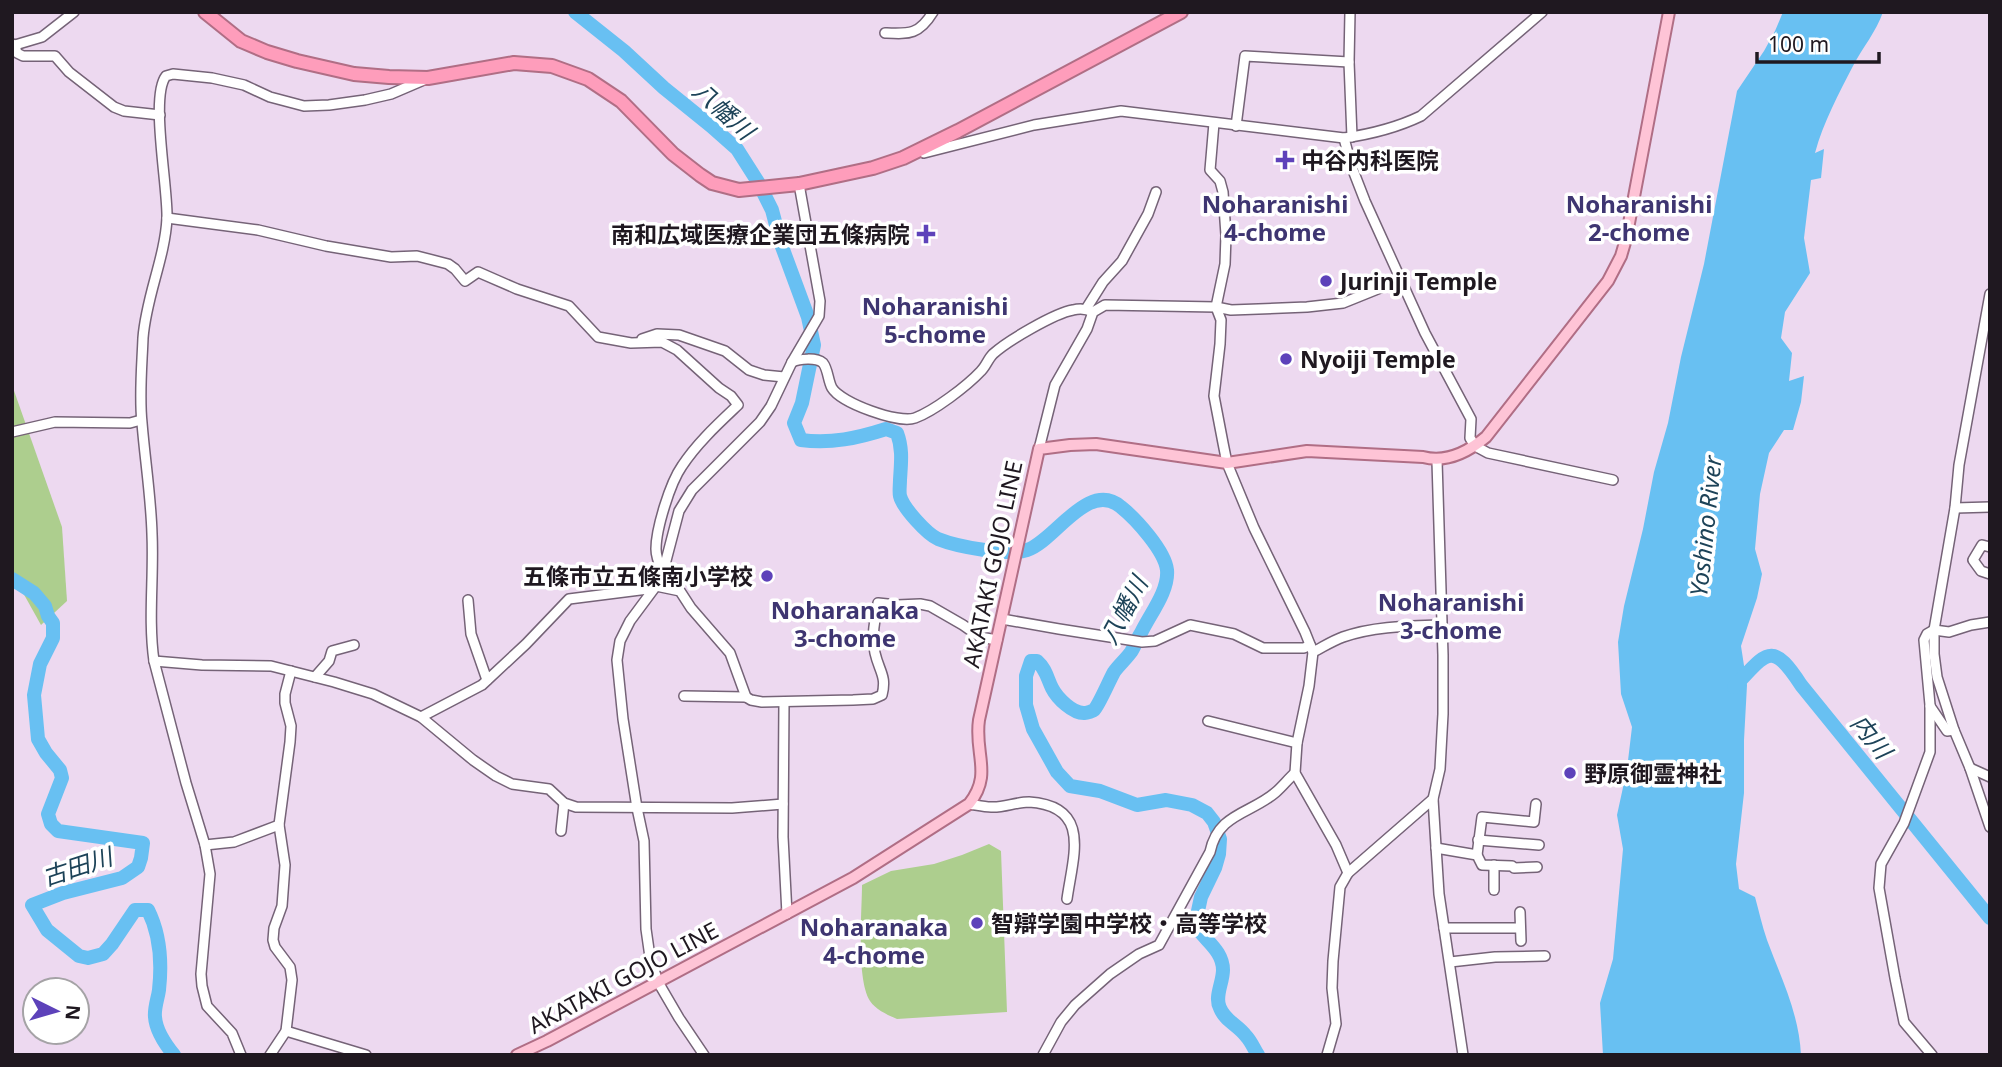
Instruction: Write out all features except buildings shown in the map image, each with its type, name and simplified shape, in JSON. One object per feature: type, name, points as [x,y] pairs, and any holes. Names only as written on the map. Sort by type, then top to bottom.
[{"type":"highway","points":[[205,12],[241,41],[267,52],[354,74],[428,78],[514,63],[552,66],[588,79],[621,101],[673,154],[712,183],[740,190],[799,184],[873,168],[903,158],[1181,12]]},
{"type":"main road","points":[[1437,461],[1475,446],[1486,437],[1608,281],[1622,256],[1669,12]]},
{"type":"main road","name":"AKATAKI GOJO LINE","points":[[517,1055],[853,878],[969,804],[981,785],[983,771],[978,733],[1039,449],[1096,444],[1227,463],[1316,451],[1423,457],[1437,461]]},
{"type":"street","points":[[74,12],[42,37],[13,45],[17,53],[23,56],[55,56],[69,72],[114,107],[124,111],[160,115]]},
{"type":"street","points":[[884,33],[908,34],[924,26],[933,12]]},
{"type":"street","points":[[1350,12],[1348,138],[1351,165],[1364,201],[1425,333],[1471,419],[1470,438],[1475,446],[1488,453],[1613,480]]},
{"type":"street","points":[[903,158],[1034,125],[1121,111],[1348,138],[1397,127],[1421,116],[1542,12]]},
{"type":"street","points":[[1236,126],[1245,56],[1349,62]]},
{"type":"street","points":[[242,1055],[232,1033],[207,1006],[202,986],[210,874],[205,845],[186,783],[151,641],[152,534],[141,420],[143,335],[167,218],[160,115],[162,81],[173,74],[212,78],[244,85],[270,97],[304,106],[365,100],[391,94],[428,78]]},
{"type":"street","points":[[1214,123],[1210,170],[1220,181],[1223,192],[1226,235],[1225,264],[1216,307],[1220,320],[1220,344],[1214,396],[1227,463],[1254,528],[1312,649],[1295,773],[1336,845],[1348,873]]},
{"type":"street","points":[[704,1055],[658,982],[650,957],[646,929],[644,841],[623,719],[617,660],[620,641],[630,621],[663,572],[684,501],[761,422],[820,316],[820,301],[799,184]]},
{"type":"street","points":[[1039,449],[1055,385],[1087,329],[1090,311],[1103,282],[1122,261],[1148,214],[1156,192]]},
{"type":"street","points":[[167,218],[258,230],[326,246],[391,257],[417,256],[448,264],[465,281],[478,272],[517,289],[569,306],[598,337],[631,343],[662,342],[677,350],[738,405],[682,465],[670,488],[656,550],[663,572]]},
{"type":"street","points":[[792,362],[803,360],[824,364],[831,388],[838,395],[889,417],[912,420],[932,410],[981,371],[992,355],[1024,332],[1070,310],[1090,311],[1104,305],[1216,307],[1231,310],[1307,307],[1343,303],[1400,280]]},
{"type":"street","points":[[1990,294],[1988,322],[1959,466],[1955,508],[1934,630],[1937,677],[1990,827]]},
{"type":"street","points":[[631,343],[657,334],[679,335],[726,351],[749,370],[764,376],[784,377]]},
{"type":"street","points":[[12,432],[55,422],[130,423],[141,420]]},
{"type":"street","points":[[1437,461],[1443,714],[1440,769],[1433,799],[1439,894],[1462,1055]]},
{"type":"street","points":[[1955,508],[1990,507]]},
{"type":"street","points":[[1990,547],[1982,545],[1973,560],[1981,571],[1990,574]]},
{"type":"street","points":[[421,717],[482,685],[569,599],[656,586],[681,591],[691,608],[730,653],[746,697]]},
{"type":"street","points":[[468,600],[471,634],[487,680]]},
{"type":"street","points":[[684,696],[746,697],[762,702],[784,702],[873,699],[882,695],[885,682],[875,652],[873,632],[878,603],[930,606],[980,637],[997,640]]},
{"type":"street","points":[[1002,619],[1142,642],[1155,641],[1190,625],[1234,634],[1263,648],[1312,649],[1362,632],[1441,625]]},
{"type":"street","points":[[1932,1055],[1904,1022],[1880,888],[1881,864],[1903,822],[1930,752],[1930,705],[1924,640],[1927,634],[1934,630],[1949,632],[1989,621]]},
{"type":"street","points":[[315,677],[329,661],[332,651],[354,645]]},
{"type":"street","points":[[155,662],[271,666],[373,694],[421,717],[496,776],[512,784],[549,789],[564,803],[576,807],[732,808],[783,804]]},
{"type":"street","points":[[270,1055],[286,1031],[292,980],[290,967],[275,947],[274,940],[274,929],[282,906],[285,865],[279,825],[290,742],[291,726],[285,694],[291,671]]},
{"type":"street","points":[[784,702],[784,878],[788,914]]},
{"type":"street","points":[[1930,705],[1947,730],[1954,730]]},
{"type":"street","points":[[1208,721],[1297,743]]},
{"type":"street","points":[[1970,768],[1990,777]]},
{"type":"street","points":[[1043,1055],[1061,1022],[1075,1005],[1110,974],[1159,944],[1210,852],[1213,838],[1234,816],[1276,792],[1295,773]]},
{"type":"street","points":[[1327,1055],[1336,1024],[1332,988],[1340,887],[1348,873],[1433,799]]},
{"type":"street","points":[[969,804],[991,807],[1027,802],[1049,806],[1063,814],[1074,830],[1075,846],[1067,899]]},
{"type":"street","points":[[561,831],[564,803]]},
{"type":"street","points":[[1536,804],[1535,822],[1482,817],[1477,855],[1482,864],[1514,868],[1537,867]]},
{"type":"street","points":[[205,845],[234,842],[279,825]]},
{"type":"street","points":[[1478,839],[1539,845]]},
{"type":"street","points":[[1436,848],[1477,855]]},
{"type":"street","points":[[1494,865],[1494,890]]},
{"type":"street","points":[[1520,912],[1521,941]]},
{"type":"street","points":[[1444,928],[1520,928]]},
{"type":"street","points":[[1450,962],[1494,957],[1545,956]]},
{"type":"street","points":[[286,1031],[366,1055]]},
{"type":"green space","points":[[12,385],[62,527],[67,601],[41,625],[12,573]]},
{"type":"green space","points":[[989,844],[1001,851],[1007,1012],[897,1019],[879,1010],[870,1001],[863,977],[862,885],[891,871],[934,864]]},
{"type":"water","name":"Yoshino River","points":[[1783,12],[1883,12],[1837,97],[1815,153],[1824,149],[1821,178],[1811,180],[1804,238],[1810,273],[1785,312],[1781,338],[1792,353],[1789,381],[1804,376],[1801,402],[1793,430],[1784,430],[1769,453],[1760,494],[1755,549],[1762,574],[1741,646],[1747,685],[1744,793],[1736,864],[1739,889],[1755,897],[1765,935],[1793,1010],[1801,1055],[1603,1055],[1600,1003],[1613,959],[1623,849],[1617,815],[1627,769],[1632,727],[1621,694],[1618,642],[1624,606],[1704,264],[1737,91],[1764,51]]},
{"type":"waterway","name":"八幡川","points":[[575,12],[737,149],[758,182],[772,210],[781,244],[808,317],[814,345],[802,403],[794,423],[801,440],[844,439],[886,429],[897,433],[901,450],[902,501],[910,514],[928,532],[947,542],[996,551],[1027,550],[1037,545],[1084,506],[1109,500],[1127,512],[1156,545],[1167,570],[1162,594],[1132,650],[1114,672],[1094,710],[1080,713],[1066,705],[1054,692],[1037,661],[1031,661],[1026,676],[1026,705],[1033,729],[1057,772],[1070,786],[1100,791],[1137,805],[1166,800],[1192,805],[1207,813],[1214,822],[1220,839],[1219,854],[1201,897],[1195,925],[1217,951],[1222,963],[1223,975],[1218,1004],[1225,1016],[1248,1038],[1258,1055]]},
{"type":"waterway","name":"古田川","points":[[12,579],[34,593],[45,606],[53,623],[53,638],[40,664],[34,695],[38,739],[60,770],[62,778],[48,814],[51,824],[58,831],[143,843],[138,867],[122,878],[63,893],[32,905],[47,930],[79,956],[88,958],[103,954],[135,910],[148,910],[158,939],[160,959],[156,1022],[174,1055]]},
{"type":"waterway","name":"内川","points":[[1734,687],[1762,659],[1775,656],[1783,661],[1990,918]]},
{"type":"place","name":"中谷内科医院","points":[[1285,160]]},
{"type":"place","name":"南和広域医療企業団五條病院","points":[[926,234]]},
{"type":"place","name":"Jurinji Temple","points":[[1326,281]]},
{"type":"place","name":"Nyoiji Temple","points":[[1286,359]]},
{"type":"place","name":"五條市立五條南小学校","points":[[767,576]]},
{"type":"place","name":"野原御霊神社","points":[[1570,773]]},
{"type":"place","name":"智辯学園中学校・高等学校","points":[[977,923]]},
{"type":"district","name":"Noharanishi 4-chome","points":[[1275,217]]},
{"type":"district","name":"Noharanishi 2-chome","points":[[1639,217]]},
{"type":"district","name":"Noharanishi 5-chome","points":[[935,319]]},
{"type":"district","name":"Noharanishi 3-chome","points":[[1451,615]]},
{"type":"district","name":"Noharanaka 3-chome","points":[[845,623]]},
{"type":"district","name":"Noharanaka 4-chome","points":[[874,940]]}]
